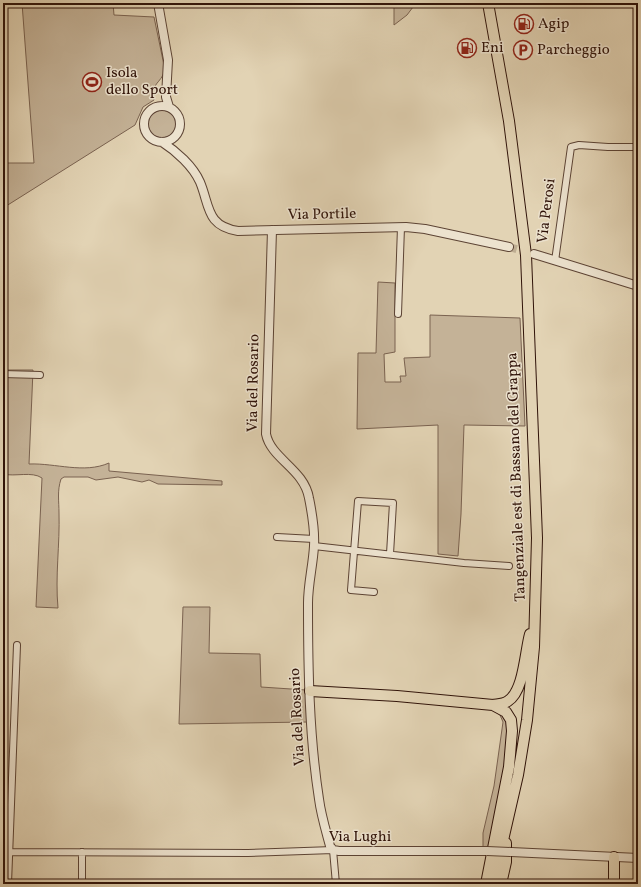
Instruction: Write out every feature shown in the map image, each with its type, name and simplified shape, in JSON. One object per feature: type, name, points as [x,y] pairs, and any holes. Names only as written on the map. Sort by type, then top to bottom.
[{"type":"highway","name":"Tangenziale est di Bassano del Grappa","points":[[481,3],[505,133],[527,317],[537,538],[536,609],[527,720],[518,775],[493,884]]},
{"type":"highway","name":"Tangenziale est di Bassano del Grappa","points":[[488,3],[502,78],[519,191],[528,286],[527,317]]},
{"type":"highway","points":[[310,691],[397,696],[494,705],[504,704],[510,700],[517,689],[524,669],[536,609]]},
{"type":"highway","points":[[486,884],[510,767],[512,731],[511,720],[506,712],[494,705]]},
{"type":"highway","points":[[501,884],[506,862],[506,829]]},
{"type":"highway","points":[[614,857],[614,884]]},
{"type":"street","points":[[158,3],[168,60],[166,97],[169,107]]},
{"type":"street","points":[[167,89],[164,97],[157,106],[147,114],[145,128],[151,138],[162,142],[175,137]]},
{"type":"street","points":[[157,106],[174,109],[180,118],[180,129],[175,137],[174,148],[177,154]]},
{"type":"street","name":"Via Portile","points":[[162,142],[188,164],[198,178],[210,212],[220,226],[224,228],[238,231],[401,227],[425,229],[509,247]]},
{"type":"street","name":"Via Perosi","points":[[638,146],[608,147],[579,145],[571,147],[555,261],[638,286]]},
{"type":"street","points":[[398,314],[401,227]]},
{"type":"street","name":"Via del Rosario","points":[[272,230],[266,434],[267,441],[276,454],[293,468],[303,482],[309,496],[314,542],[308,601],[312,741],[319,801],[330,846],[333,850],[336,884]]},
{"type":"street","points":[[534,254],[555,261]]},
{"type":"street","points":[[3,374],[40,375]]},
{"type":"street","points":[[374,592],[351,590],[358,501],[393,503],[390,554]]},
{"type":"street","points":[[276,537],[314,542],[355,550],[464,563],[509,566]]},
{"type":"street","points":[[8,884],[17,645]]},
{"type":"street","name":"Via Lughi","points":[[9,852],[248,853],[333,850],[487,851],[638,858]]},
{"type":"street","points":[[82,852],[82,884]]},
{"type":"shaded area","name":"Isola dello Sport","points":[[22,3],[113,3],[114,15],[154,17],[165,70],[153,90],[154,100],[143,107],[135,125],[3,208],[3,163],[34,163]]},
{"type":"shaded area","points":[[394,3],[416,3],[407,15],[394,25]]},
{"type":"shaded area","points":[[162,110],[172,114],[176,124],[172,134],[162,138],[152,134],[148,124],[152,114]]},
{"type":"shaded area","points":[[378,282],[395,283],[395,352],[384,354],[385,382],[401,382],[400,376],[406,376],[404,358],[430,357],[430,315],[520,318],[525,426],[464,425],[458,556],[438,554],[438,425],[357,429],[358,353],[376,353]]},
{"type":"shaded area","points":[[3,370],[33,370],[29,464],[90,468],[109,463],[109,471],[222,481],[222,485],[158,484],[149,480],[142,482],[118,477],[96,480],[88,477],[64,477],[61,479],[59,492],[57,584],[58,608],[36,607],[42,478],[28,474],[3,474]]},
{"type":"shaded area","points":[[6,526],[3,607],[3,527]]},
{"type":"shaded area","points":[[183,607],[210,607],[209,653],[260,654],[261,687],[306,690],[307,722],[179,724]]},
{"type":"shaded area","points":[[494,710],[506,715],[509,745],[490,847],[483,847],[483,833],[494,786],[503,722],[500,715]]},
{"type":"waterway","points":[[603,3],[638,6]]},
{"type":"tunnel","points":[[509,247],[530,253]]},
{"type":"place","name":"Agip","points":[[524,24]]},
{"type":"place","name":"Eni","points":[[467,48]]},
{"type":"place","name":"Parcheggio","points":[[523,50]]},
{"type":"place","name":"Isola dello Sport","points":[[92,82]]}]
